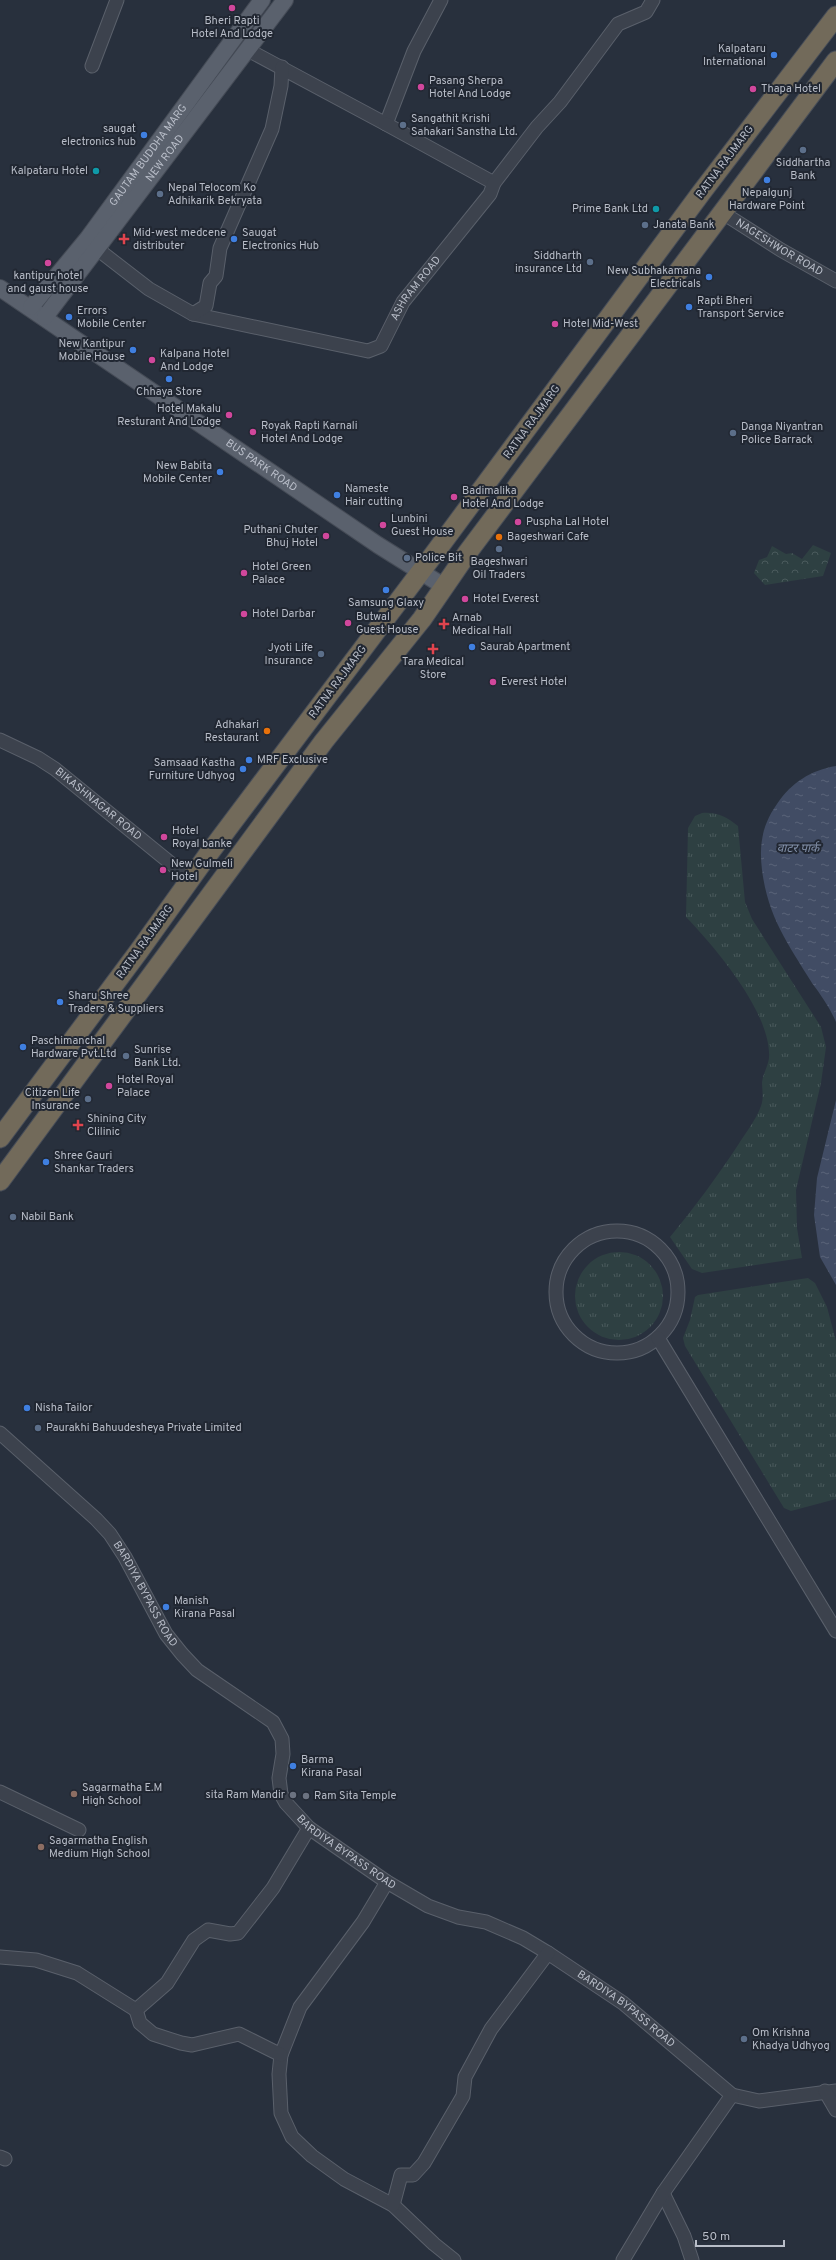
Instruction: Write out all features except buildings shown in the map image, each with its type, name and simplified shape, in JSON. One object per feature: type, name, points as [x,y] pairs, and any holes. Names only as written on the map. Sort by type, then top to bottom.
[{"type":"highway","name":"RATNA RAJMARG","points":[[0,1138],[139,951],[190,879],[701,193],[836,16]]},
{"type":"highway","points":[[0,1181],[324,741],[445,587],[473,546],[836,61]]},
{"type":"highway","points":[[139,951],[160,964]]},
{"type":"main road","name":"GAUTAM BUDDHA MARG","points":[[31,307],[88,238],[262,0]]},
{"type":"main road","name":"NEW ROAD","points":[[45,317],[285,0]]},
{"type":"main road","name":"BUS PARK ROAD","points":[[0,288],[31,307],[419,572],[445,587]]},
{"type":"street","points":[[92,66],[117,0]]},
{"type":"street","points":[[386,124],[414,51],[441,0]]},
{"type":"street","name":"ASHRAM ROAD","points":[[96,248],[149,289],[193,314],[368,351],[381,346],[403,302],[490,194],[494,183],[537,127],[560,102],[618,24],[646,12],[653,0]]},
{"type":"street","points":[[248,50],[282,67],[494,183]]},
{"type":"street","points":[[193,314],[206,306],[210,283],[216,276],[220,248],[272,129],[281,86],[282,67]]},
{"type":"street","name":"NAGESHWOR ROAD","points":[[723,213],[781,250],[836,281]]},
{"type":"street","name":"BIKASHNAGAR ROAD","points":[[0,740],[38,758],[54,769],[190,879]]},
{"type":"street","points":[[623,1231],[642,1236],[659,1248],[669,1259],[675,1272],[678,1287],[677,1306],[670,1323],[658,1338],[642,1348],[630,1352],[604,1352],[586,1346],[570,1332],[560,1314],[556,1294],[559,1273],[568,1255],[584,1241],[602,1233],[623,1231]]},
{"type":"street","points":[[658,1338],[836,1631]]},
{"type":"street","name":"BARDIYA BYPASS ROAD","points":[[0,1433],[96,1519],[110,1534],[166,1634],[197,1670],[273,1722],[282,1739],[283,1754],[279,1778],[281,1794],[286,1803],[309,1828],[387,1882],[428,1906],[458,1917],[486,1922],[523,1938],[548,1952],[622,2002],[732,2095],[759,2101],[830,2091]]},
{"type":"street","points":[[0,1792],[79,1830]]},
{"type":"street","points":[[136,2010],[167,1983],[194,1940],[208,1930],[230,1934],[238,1933],[273,1888],[309,1828]]},
{"type":"street","points":[[387,1882],[363,1922],[300,2007],[281,2054],[279,2074],[280,2113],[292,2137],[312,2156],[344,2179],[393,2205],[434,2244],[454,2260]]},
{"type":"street","points":[[393,2205],[401,2175],[413,2176],[424,2163],[463,2096],[465,2077],[491,2029],[548,1952]]},
{"type":"street","points":[[0,1957],[36,1960],[77,1973],[136,2010],[140,2023],[153,2034],[180,2043],[192,2045],[239,2034],[281,2054]]},
{"type":"street","points":[[830,2091],[836,2110]]},
{"type":"street","points":[[623,2260],[663,2193],[732,2095]]},
{"type":"street","points":[[663,2193],[684,2236],[692,2260]]},
{"type":"green space","points":[[813,545],[831,553],[823,576],[765,585],[754,573],[759,560],[767,557],[772,546],[786,554],[792,553],[802,559]]},
{"type":"green space","points":[[702,813],[713,813],[722,816],[738,826],[745,902],[752,919],[821,1027],[826,1047],[821,1083],[796,1190],[797,1228],[802,1258],[702,1273],[692,1269],[670,1237],[714,1181],[751,1126],[762,1103],[762,1082],[769,1058],[767,1041],[761,1022],[752,1002],[726,963],[686,917],[688,828],[695,816]]},
{"type":"green space","points":[[619,1252],[636,1256],[650,1265],[659,1279],[663,1296],[659,1313],[650,1327],[636,1336],[619,1340],[602,1336],[588,1327],[579,1313],[575,1296],[579,1279],[588,1265],[602,1256]]},
{"type":"green space","points":[[808,1278],[815,1283],[827,1307],[836,1341],[836,1499],[791,1511],[784,1508],[685,1346],[683,1338],[690,1320],[695,1297],[698,1295]]},
{"type":"water","name":"वाटर पार्क","points":[[836,766],[836,1022],[787,942],[774,916],[765,887],[761,861],[761,844],[765,828],[772,812],[789,790],[810,774]]},
{"type":"water","points":[[836,1100],[836,1285],[820,1257],[814,1215],[817,1178]]},
{"type":"place","name":"Bheri Rapti Hotel And Lodge","points":[[232,8]]},
{"type":"place","name":"Kalpataru International","points":[[774,55]]},
{"type":"place","name":"Pasang Sherpa Hotel And Lodge","points":[[421,87]]},
{"type":"place","name":"Thapa Hotel","points":[[753,89]]},
{"type":"place","name":"Sangathit Krishi Sahakari Sanstha Ltd.","points":[[403,125]]},
{"type":"place","name":"saugat electronics hub","points":[[144,135]]},
{"type":"place","name":"Siddhartha Bank","points":[[803,150]]},
{"type":"place","name":"Kalpataru Hotel","points":[[96,171]]},
{"type":"place","name":"Nepalgunj Hardware Point","points":[[767,180]]},
{"type":"place","name":"Nepal Telocom Ko Adhikarik Bekryata","points":[[160,194]]},
{"type":"place","name":"Prime Bank Ltd","points":[[656,209]]},
{"type":"place","name":"Janata Bank","points":[[645,225]]},
{"type":"place","name":"Mid-west medcene distributer","points":[[124,239]]},
{"type":"place","name":"Saugat Electronics Hub","points":[[234,239]]},
{"type":"place","name":"Siddharth insurance Ltd","points":[[590,262]]},
{"type":"place","name":"kantipur hotel and gaust house","points":[[48,263]]},
{"type":"place","name":"New Subhakamana Electricals","points":[[709,277]]},
{"type":"place","name":"Rapti Bheri Transport Service","points":[[689,307]]},
{"type":"place","name":"Errors Mobile Center","points":[[69,317]]},
{"type":"place","name":"Hotel Mid-West","points":[[555,324]]},
{"type":"place","name":"New Kantipur Mobile House","points":[[133,350]]},
{"type":"place","name":"Kalpana Hotel And Lodge","points":[[152,360]]},
{"type":"place","name":"Chhaya Store","points":[[169,379]]},
{"type":"place","name":"Hotel Makalu Resturant And Lodge","points":[[229,415]]},
{"type":"place","name":"Royak Rapti Karnali Hotel And Lodge","points":[[253,432]]},
{"type":"place","name":"Danga Niyantran Police Barrack","points":[[733,433]]},
{"type":"place","name":"New Babita Mobile Center","points":[[220,472]]},
{"type":"place","name":"Nameste Hair cutting","points":[[337,495]]},
{"type":"place","name":"Badimalika Hotel And Lodge","points":[[454,497]]},
{"type":"place","name":"Puspha Lal Hotel","points":[[518,522]]},
{"type":"place","name":"Lunbini Guest House","points":[[383,525]]},
{"type":"place","name":"Puthani Chuter Bhuj Hotel","points":[[326,536]]},
{"type":"place","name":"Bageshwari Cafe","points":[[499,537]]},
{"type":"place","name":"Bageshwari Oil Traders","points":[[499,549]]},
{"type":"place","name":"Police Bit","points":[[407,558]]},
{"type":"place","name":"Hotel Green Palace","points":[[244,573]]},
{"type":"place","name":"Samsung Glaxy","points":[[386,590]]},
{"type":"place","name":"Hotel Everest","points":[[465,599]]},
{"type":"place","name":"Hotel Darbar","points":[[244,614]]},
{"type":"place","name":"Butwal Guest House","points":[[348,623]]},
{"type":"place","name":"Arnab Medical Hall","points":[[444,624]]},
{"type":"place","name":"Saurab Apartment","points":[[472,647]]},
{"type":"place","name":"Tara Medical Store","points":[[433,649]]},
{"type":"place","name":"Jyoti Life Insurance","points":[[321,654]]},
{"type":"place","name":"Everest Hotel","points":[[493,682]]},
{"type":"place","name":"Adhakari Restaurant","points":[[267,731]]},
{"type":"place","name":"MRF Exclusive","points":[[249,760]]},
{"type":"place","name":"Samsaad Kastha Furniture Udhyog","points":[[243,769]]},
{"type":"place","name":"Hotel Royal banke","points":[[164,837]]},
{"type":"place","name":"New Gulmeli Hotel","points":[[163,870]]},
{"type":"place","name":"Sharu Shree Traders & Suppliers","points":[[60,1002]]},
{"type":"place","name":"Paschimanchal Hardware Pvt.Ltd","points":[[23,1047]]},
{"type":"place","name":"Sunrise Bank Ltd.","points":[[126,1056]]},
{"type":"place","name":"Hotel Royal Palace","points":[[109,1086]]},
{"type":"place","name":"Citizen Life Insurance","points":[[88,1099]]},
{"type":"place","name":"Shining City Clilinic","points":[[78,1125]]},
{"type":"place","name":"Shree Gauri Shankar Traders","points":[[46,1162]]},
{"type":"place","name":"Nabil Bank","points":[[13,1217]]},
{"type":"place","name":"Nisha Tailor","points":[[27,1408]]},
{"type":"place","name":"Paurakhi Bahuudesheya Private Limited","points":[[38,1428]]},
{"type":"place","name":"Manish Kirana Pasal","points":[[166,1607]]},
{"type":"place","name":"Barma Kirana Pasal","points":[[293,1766]]},
{"type":"place","name":"Sagarmatha E.M High School","points":[[74,1794]]},
{"type":"place","name":"sita Ram Mandir","points":[[293,1795]]},
{"type":"place","name":"Ram Sita Temple","points":[[306,1796]]},
{"type":"place","name":"Sagarmatha English Medium High School","points":[[41,1847]]},
{"type":"place","name":"Om Krishna Khadya Udhyog","points":[[744,2039]]}]
